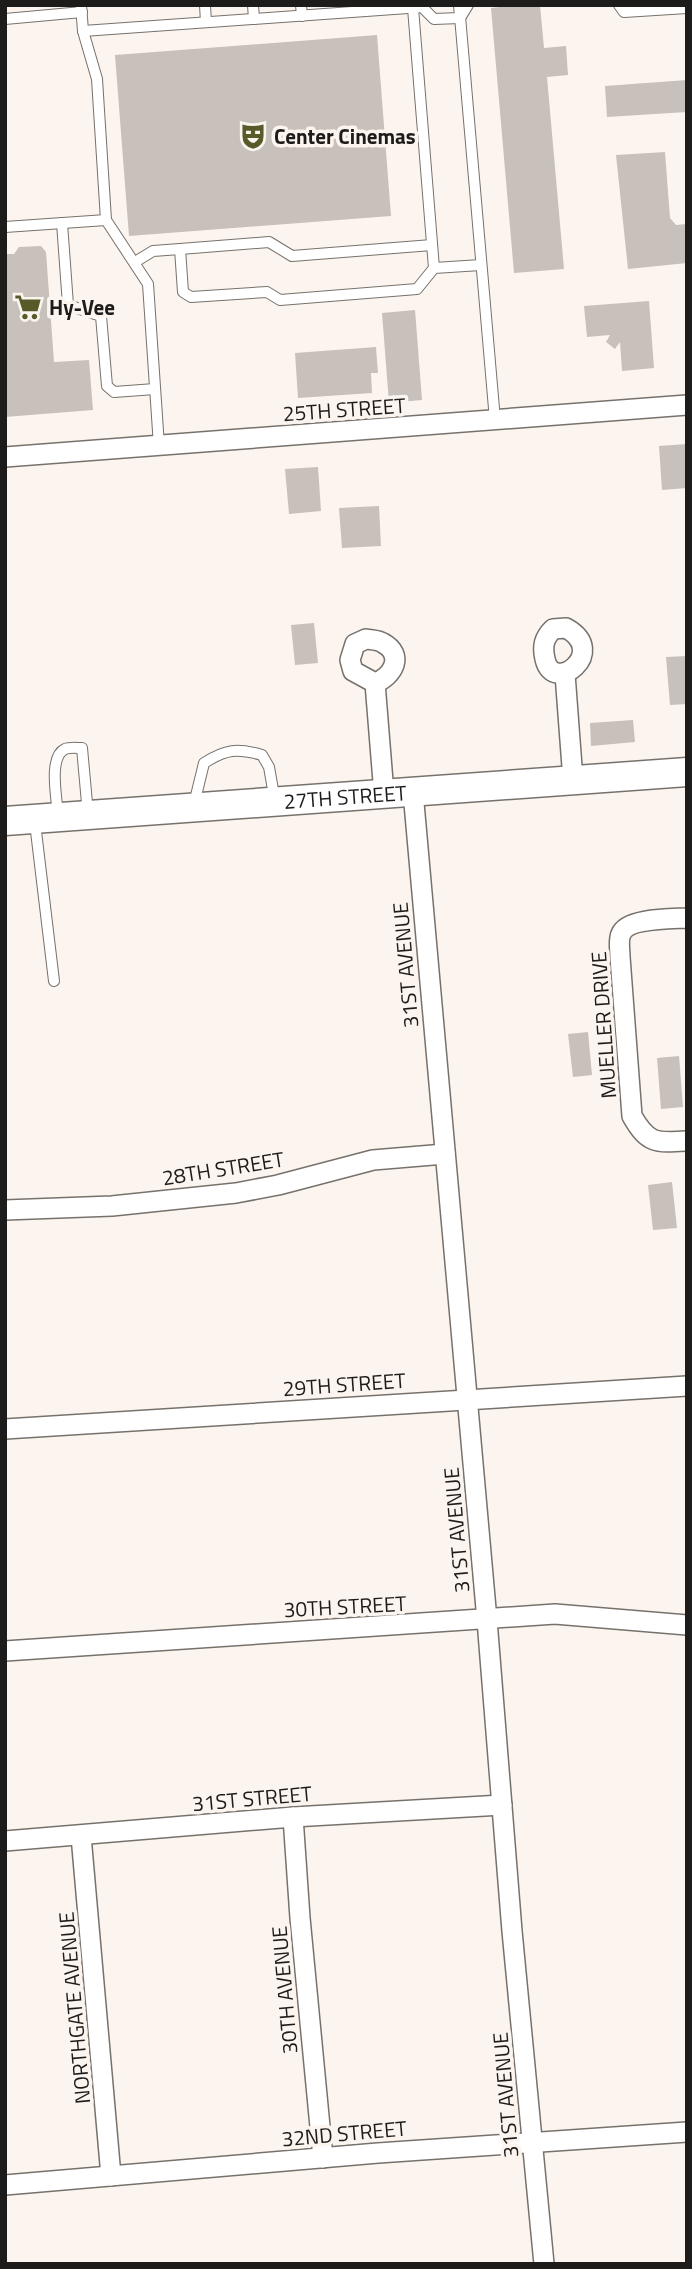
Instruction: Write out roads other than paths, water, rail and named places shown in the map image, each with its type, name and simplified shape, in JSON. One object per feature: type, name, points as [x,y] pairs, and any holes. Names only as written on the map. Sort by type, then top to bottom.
[{"type":"street","name":"25TH STREET","points":[[5,457],[687,405]]},
{"type":"street","points":[[565,674],[573,780]]},
{"type":"street","points":[[375,683],[384,794]]},
{"type":"street","name":"27TH STREET","points":[[5,821],[687,772]]},
{"type":"street","name":"31ST AVENUE","points":[[413,792],[544,2264]]},
{"type":"street","name":"MUELLER DRIVE","points":[[687,918],[647,921],[627,927],[620,934],[632,1116],[643,1135],[657,1142],[687,1141]]},
{"type":"street","name":"28TH STREET","points":[[5,1210],[112,1206],[236,1193],[373,1160],[445,1154]]},
{"type":"street","name":"29TH STREET","points":[[5,1429],[687,1386]]},
{"type":"street","name":"30TH STREET","points":[[5,1651],[555,1614],[687,1625]]},
{"type":"street","name":"31ST STREET","points":[[5,1841],[293,1817],[502,1805]]},
{"type":"street","name":"30TH AVENUE","points":[[293,1817],[323,2158]]},
{"type":"street","name":"NORTHGATE AVENUE","points":[[81,1836],[111,2176]]},
{"type":"street","name":"32ND STREET","points":[[5,2185],[323,2158],[687,2132]]},
{"type":"lane","points":[[9,5],[8,19],[81,9],[83,31],[97,79],[106,220],[148,284],[159,446]]},
{"type":"lane","points":[[205,5],[206,22]]},
{"type":"lane","points":[[253,5],[254,19]]},
{"type":"lane","points":[[459,5],[495,420]]},
{"type":"lane","points":[[460,18],[468,5]]},
{"type":"lane","points":[[619,5],[624,12],[687,8]]},
{"type":"lane","points":[[83,31],[254,19],[301,10],[422,7],[434,19],[460,18]]},
{"type":"lane","points":[[180,249],[183,292],[191,297],[267,292],[280,300],[417,289],[434,268],[413,8]]},
{"type":"lane","points":[[5,227],[106,220]]},
{"type":"lane","points":[[62,223],[68,305],[101,316],[107,386],[114,392],[155,389]]},
{"type":"lane","points":[[135,262],[153,251],[269,242],[292,256],[432,244]]},
{"type":"lane","points":[[434,268],[481,265]]},
{"type":"lane","points":[[54,981],[47,818],[57,758],[64,750],[82,748],[88,815]]},
{"type":"lane","points":[[194,807],[204,763],[221,753],[236,750],[262,755],[270,767],[275,802]]},
{"type":"place","name":"Center Cinemas","points":[[253,136]]},
{"type":"place","name":"Hy-Vee","points":[[28,307]]}]
